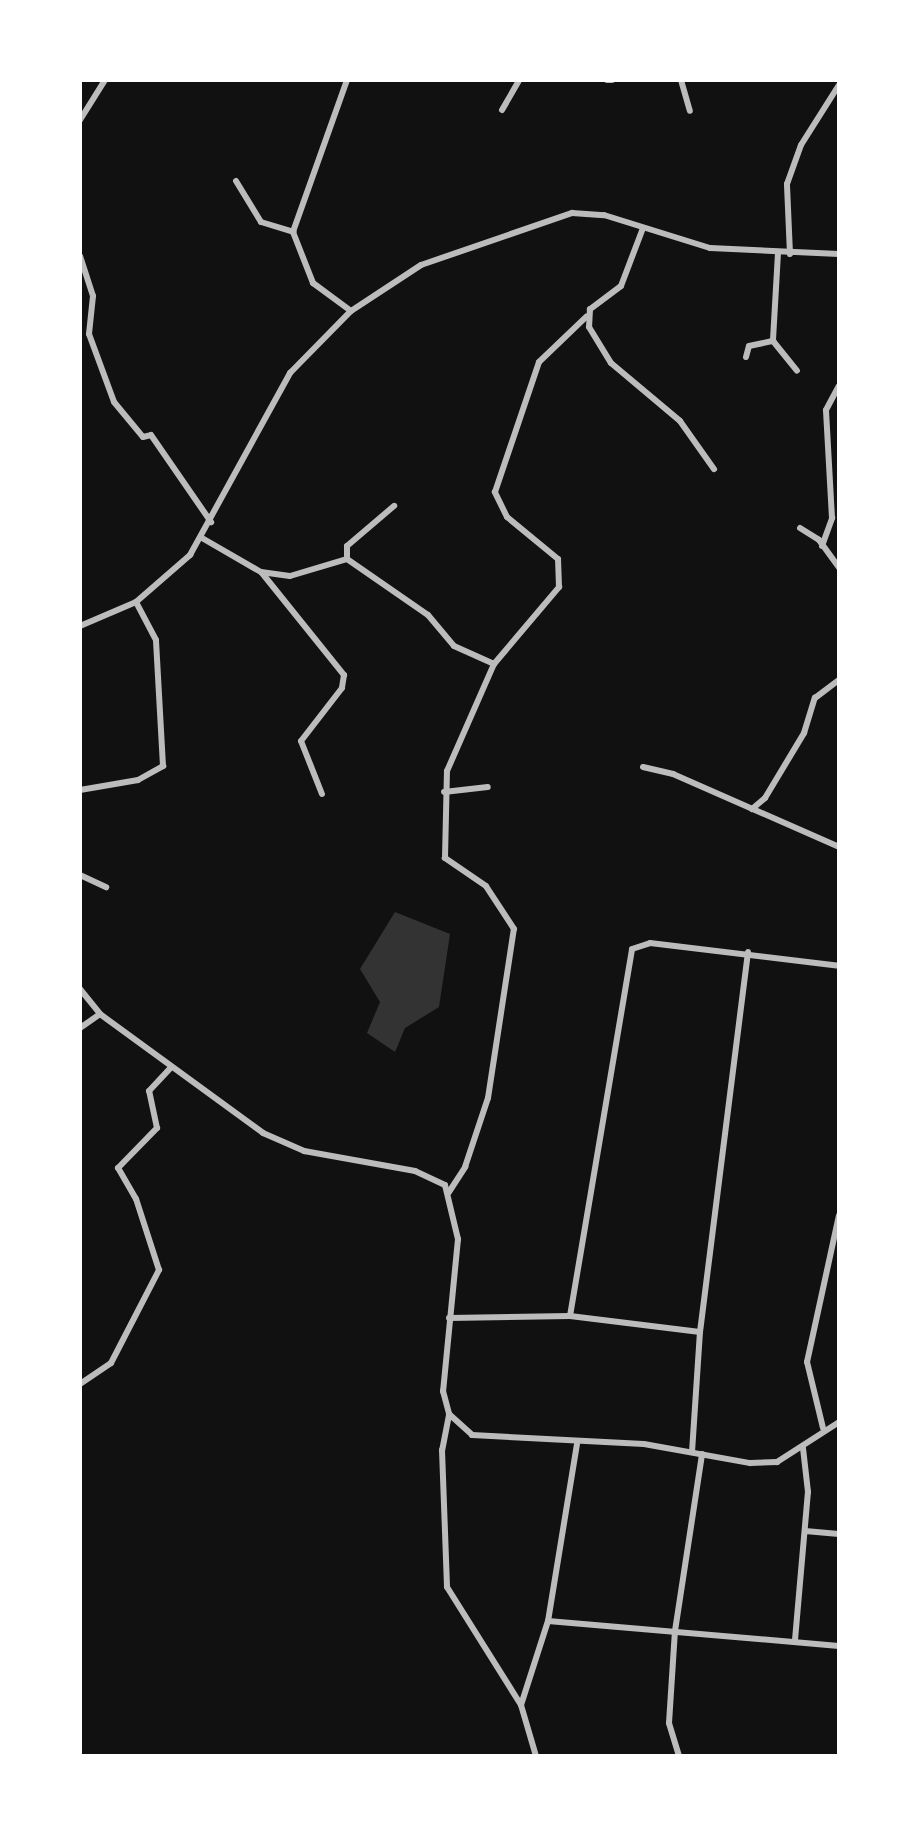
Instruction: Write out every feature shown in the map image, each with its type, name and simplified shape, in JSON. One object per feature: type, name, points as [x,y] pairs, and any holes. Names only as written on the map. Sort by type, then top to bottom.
[{"type":"street","points":[[80,120],[105,80]]},
{"type":"street","points":[[347,80],[293,232],[313,283],[350,311]]},
{"type":"street","points":[[502,110],[519,80]]},
{"type":"street","points":[[680,80],[690,111]]},
{"type":"street","points":[[790,254],[787,184],[800,146],[839,85]]},
{"type":"street","points":[[236,181],[262,222],[293,232]]},
{"type":"street","points":[[80,626],[136,602],[202,538],[290,373],[350,311],[421,265],[535,221],[604,215],[710,248],[839,254]]},
{"type":"street","points":[[536,1756],[521,1705],[446,1587],[442,1450],[449,1414],[443,1391],[458,1238],[449,1192],[466,1167],[488,1098],[514,929],[486,886],[445,858],[444,792],[454,749],[494,664],[536,620],[562,573],[552,552],[498,504],[496,480],[538,362],[621,286],[643,228]]},
{"type":"street","points":[[778,253],[773,341],[797,371]]},
{"type":"street","points":[[80,256],[93,296],[89,334],[114,402],[143,437],[151,435],[212,523]]},
{"type":"street","points":[[586,316],[610,363],[680,421],[714,469]]},
{"type":"street","points":[[746,358],[756,342],[773,341]]},
{"type":"street","points":[[822,546],[832,518],[835,478],[826,410],[839,386]]},
{"type":"street","points":[[348,559],[348,546],[394,506]]},
{"type":"street","points":[[800,528],[822,546],[839,568]]},
{"type":"street","points":[[202,538],[261,572],[344,675],[342,688],[300,741],[322,794]]},
{"type":"street","points":[[348,559],[428,615],[454,646],[494,664]]},
{"type":"street","points":[[261,572],[290,576],[348,559]]},
{"type":"street","points":[[80,790],[138,780],[163,766],[156,640],[136,602]]},
{"type":"street","points":[[752,809],[804,732],[814,698],[839,680]]},
{"type":"street","points":[[643,767],[839,847]]},
{"type":"street","points":[[444,792],[488,787]]},
{"type":"street","points":[[80,875],[106,887]]},
{"type":"street","points":[[570,1316],[628,958],[650,944],[748,952],[839,966]]},
{"type":"street","points":[[692,1452],[700,1332],[748,952]]},
{"type":"street","points":[[80,990],[100,1014],[276,1139],[353,1164],[416,1171],[449,1192]]},
{"type":"street","points":[[80,1028],[100,1014]]},
{"type":"street","points":[[80,1384],[111,1363],[158,1270],[136,1199],[118,1168],[157,1128],[149,1092],[172,1067]]},
{"type":"street","points":[[823,1428],[808,1362],[839,1214]]},
{"type":"street","points":[[449,1318],[570,1316],[700,1332]]},
{"type":"street","points":[[449,1414],[472,1435],[777,1462],[803,1448],[823,1428],[839,1422]]},
{"type":"street","points":[[521,1705],[548,1621],[577,1444]]},
{"type":"street","points":[[795,1640],[805,1531],[803,1448]]},
{"type":"street","points":[[679,1756],[669,1723],[676,1631],[702,1454]]},
{"type":"street","points":[[805,1531],[839,1534]]},
{"type":"street","points":[[548,1621],[839,1646]]},
{"type":"shaded area","points":[[395,912],[450,934],[439,1007],[405,1028],[395,1052],[367,1033],[380,1002],[360,969]]}]
